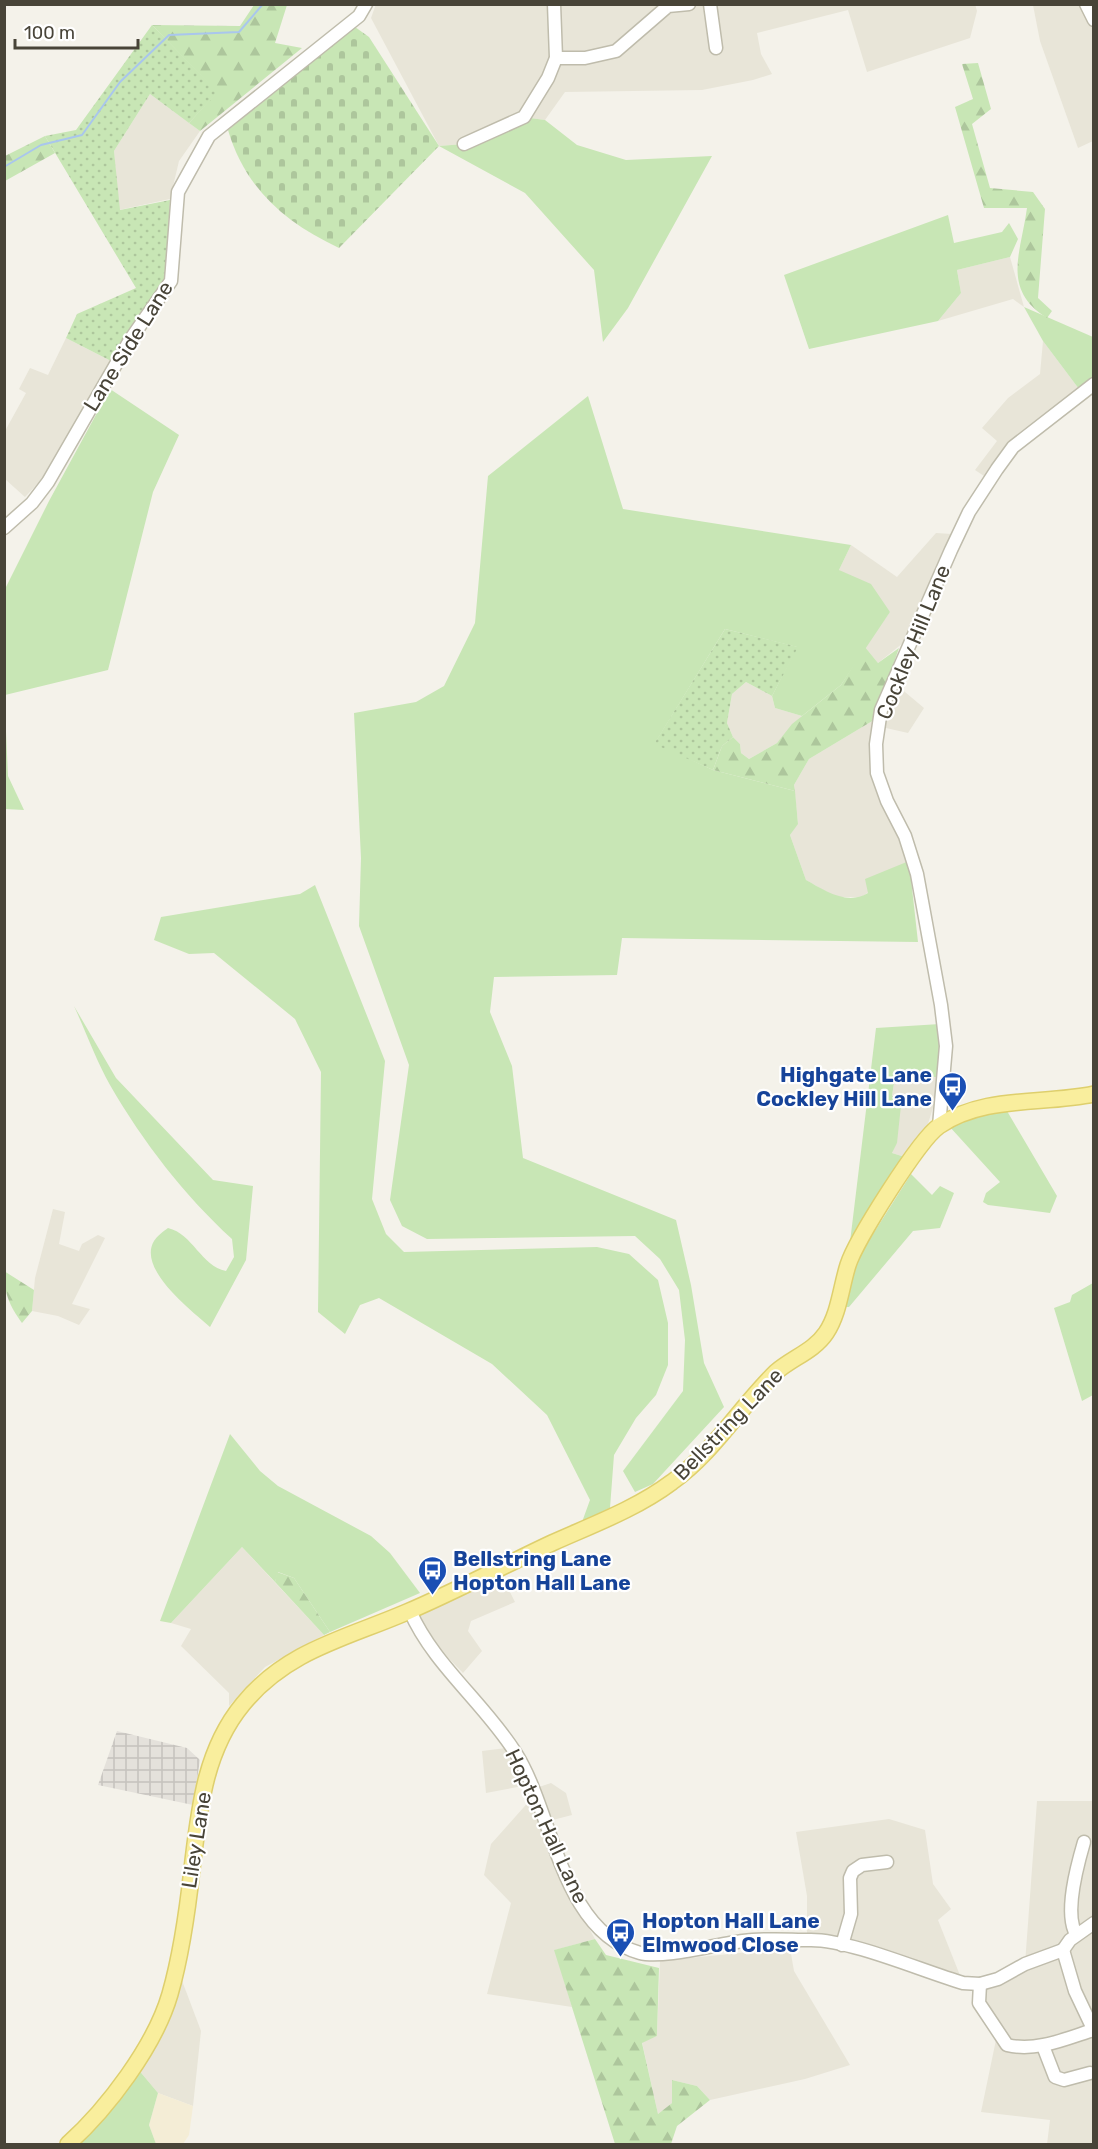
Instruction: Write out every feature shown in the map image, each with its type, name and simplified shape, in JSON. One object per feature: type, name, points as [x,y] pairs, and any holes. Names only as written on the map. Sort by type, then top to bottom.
[{"type":"main road","name":"Bellstring Lane","points":[[410,1611],[626,1510],[673,1482],[705,1453],[779,1369],[814,1347],[827,1332],[835,1314],[849,1261],[871,1221],[925,1138],[939,1126],[974,1108],[1094,1094]]},
{"type":"main road","name":"Liley Lane","points":[[68,2145],[111,2102],[154,2031],[169,1996],[208,1765],[241,1706],[270,1675],[324,1643],[410,1611]]},
{"type":"street","name":"Lane Side Lane","points":[[4,528],[32,503],[48,482],[130,340],[171,281],[178,192],[209,136],[359,16],[366,4]]},
{"type":"street","points":[[464,144],[524,117],[548,78],[556,58],[554,4]]},
{"type":"street","points":[[556,58],[585,58],[616,51],[668,6],[689,4]]},
{"type":"street","points":[[710,4],[716,48]]},
{"type":"street","points":[[1086,4],[1094,20]]},
{"type":"street","name":"Cockley Hill Lane","points":[[939,1126],[946,1046],[941,1005],[917,874],[905,836],[887,801],[877,773],[876,744],[881,710],[955,541],[992,478],[1013,447],[1094,384]]},
{"type":"street","name":"Hopton Hall Lane","points":[[410,1611],[421,1635],[485,1710],[516,1753],[537,1797],[567,1879],[589,1915],[608,1938],[641,1953],[662,1953],[746,1940],[814,1940],[842,1945],[963,1983],[980,1984]]},
{"type":"street","points":[[1076,1934],[1071,1924],[1071,1911],[1084,1842]]},
{"type":"street","points":[[842,1945],[851,1914],[850,1878],[853,1871],[862,1865],[887,1863]]},
{"type":"street","points":[[1063,1950],[1075,1991],[1093,2030],[1043,2046],[1022,2049],[1007,2045],[979,2003],[980,1984],[1063,1950],[1076,1934],[1094,1923]]},
{"type":"street","points":[[1043,2046],[1055,2077],[1064,2080],[1090,2073]]},
{"type":"shaded area","points":[[376,4],[975,4],[977,11],[970,38],[867,72],[848,10],[757,33],[761,54],[772,74],[702,90],[565,92],[545,120],[515,116],[464,144],[439,146],[371,18]]},
{"type":"shaded area","points":[[1033,5],[1093,5],[1093,141],[1078,148],[1040,41]]},
{"type":"shaded area","points":[[150,94],[200,131],[179,161],[170,199],[119,210],[114,151]]},
{"type":"shaded area","points":[[1010,257],[1024,307],[1013,299],[938,321],[961,293],[957,270]]},
{"type":"shaded area","points":[[66,338],[111,361],[41,480],[25,497],[5,479],[5,431],[26,393],[19,389],[30,368],[48,375]]},
{"type":"shaded area","points":[[1043,341],[1079,389],[987,478],[975,470],[997,441],[982,428],[1008,398],[1040,374]]},
{"type":"shaded area","points":[[936,533],[952,534],[908,639],[878,663],[865,647],[890,612],[839,570],[851,545],[897,577]]},
{"type":"shaded area","points":[[746,682],[772,696],[775,708],[802,716],[777,743],[749,759],[741,753],[740,744],[733,737],[727,723],[732,694]]},
{"type":"shaded area","points":[[886,682],[899,687],[924,708],[908,733],[886,728],[874,721],[871,774],[909,861],[862,897],[835,897],[806,880],[790,835],[798,823],[794,785],[809,759],[874,720]]},
{"type":"shaded area","points":[[906,1077],[938,1077],[937,1095],[927,1127],[908,1158],[892,1153],[897,1142],[892,1096],[894,1083]]},
{"type":"shaded area","points":[[53,1209],[65,1212],[59,1244],[79,1251],[82,1244],[98,1235],[105,1238],[72,1304],[90,1309],[79,1325],[58,1316],[32,1311],[35,1278]]},
{"type":"shaded area","points":[[242,1547],[324,1635],[265,1667],[229,1706],[229,1693],[181,1646],[191,1629],[171,1623]]},
{"type":"shaded area","points":[[503,1578],[515,1602],[471,1621],[468,1631],[482,1651],[463,1673],[430,1639],[417,1615]]},
{"type":"shaded area","points":[[117,1731],[187,1748],[200,1760],[193,1805],[98,1785]]},
{"type":"shaded area","points":[[506,1748],[533,1789],[551,1783],[566,1793],[572,1815],[541,1823],[556,1869],[595,1939],[555,1950],[572,2007],[487,1994],[511,1903],[484,1875],[491,1844],[531,1799],[523,1786],[486,1793],[482,1751]]},
{"type":"shaded area","points":[[1037,1801],[1093,1801],[1093,2144],[1047,2144],[1050,2120],[981,2112],[997,2035],[979,2003],[980,1984],[1025,1964]]},
{"type":"shaded area","points":[[889,1819],[925,1830],[933,1884],[951,1909],[938,1920],[963,1983],[807,1939],[807,1896],[796,1832]]},
{"type":"shaded area","points":[[790,1948],[794,1971],[850,2065],[805,2079],[710,2100],[697,2086],[672,2080],[672,2103],[658,2114],[642,2042],[657,2036],[660,1961]]},
{"type":"shaded area","points":[[181,1978],[201,2031],[193,2106],[158,2093],[137,2068]]},
{"type":"shaded area","points":[[158,2093],[193,2106],[189,2135],[183,2144],[156,2144],[149,2125]]},
{"type":"green space","points":[[254,5],[287,5],[275,43],[302,48],[200,131],[189,123],[217,92],[152,25],[240,26]]},
{"type":"green space","points":[[152,25],[218,92],[189,123],[150,94],[114,151],[120,210],[170,200],[165,280],[111,361],[66,338],[77,314],[136,288],[45,136],[76,130]]},
{"type":"green space","points":[[355,27],[369,37],[439,146],[339,248],[301,227],[270,201],[245,169],[235,151],[228,130]]},
{"type":"green space","points":[[978,63],[991,109],[972,124],[990,188],[1033,192],[1045,209],[1038,298],[1052,311],[1047,318],[1033,307],[1024,295],[1019,282],[1019,255],[1027,208],[984,208],[955,107],[973,99],[962,64]]},
{"type":"green space","points":[[515,116],[545,120],[577,145],[626,160],[712,156],[628,308],[603,342],[594,270],[525,193],[439,146],[464,144]]},
{"type":"green space","points":[[45,136],[55,153],[5,181],[5,156]]},
{"type":"green space","points":[[948,215],[954,243],[1002,232],[1009,223],[1018,239],[1010,257],[957,270],[961,293],[938,321],[809,349],[784,275]]},
{"type":"green space","points":[[1024,307],[1093,337],[1093,378],[1079,389],[1043,341]]},
{"type":"green space","points":[[110,389],[179,435],[153,492],[108,670],[5,695],[5,589],[49,501]]},
{"type":"green space","points":[[588,396],[623,509],[851,545],[839,570],[871,584],[890,612],[841,685],[802,716],[775,708],[772,696],[797,647],[725,629],[655,743],[713,770],[795,791],[798,824],[790,835],[806,880],[828,892],[844,897],[860,897],[868,893],[865,879],[909,861],[918,942],[622,938],[617,975],[494,977],[490,1012],[512,1066],[523,1158],[676,1220],[691,1285],[704,1363],[724,1407],[653,1484],[635,1492],[623,1471],[683,1391],[685,1340],[679,1290],[660,1259],[635,1236],[427,1239],[402,1226],[390,1200],[409,1065],[359,926],[361,858],[354,713],[416,702],[444,686],[475,623],[488,476]]},
{"type":"green space","points":[[725,629],[798,647],[772,696],[746,682],[732,694],[727,723],[733,737],[722,746],[713,770],[654,744]]},
{"type":"green space","points":[[865,647],[878,663],[899,648],[874,720],[809,759],[794,785],[795,791],[713,770],[722,746],[733,737],[740,744],[741,753],[749,759],[777,743],[792,724],[841,685]]},
{"type":"green space","points":[[5,709],[8,776],[24,810],[5,809]]},
{"type":"green space","points":[[315,885],[385,1061],[372,1199],[386,1234],[404,1252],[597,1247],[629,1254],[658,1280],[668,1323],[668,1365],[656,1395],[636,1418],[614,1455],[610,1508],[582,1522],[590,1500],[547,1415],[492,1364],[379,1298],[360,1305],[345,1334],[318,1312],[321,1072],[295,1019],[214,953],[189,954],[154,940],[161,917],[300,894]]},
{"type":"green space","points":[[74,1006],[116,1078],[213,1180],[253,1186],[246,1260],[210,1327],[169,1288],[153,1264],[151,1252],[155,1239],[168,1228],[177,1231],[210,1263],[226,1271],[234,1257],[232,1239],[181,1186],[136,1127],[105,1075]]},
{"type":"green space","points":[[940,1024],[938,1077],[907,1077],[905,1082],[894,1083],[892,1096],[902,1096],[897,1143],[892,1153],[908,1158],[850,1242],[876,1028]]},
{"type":"green space","points":[[1007,1111],[1057,1196],[1050,1213],[988,1205],[983,1202],[986,1193],[1000,1182],[949,1126],[975,1114]]},
{"type":"green space","points":[[911,1174],[932,1195],[940,1186],[954,1193],[940,1228],[913,1231],[849,1307],[842,1307],[856,1261]]},
{"type":"green space","points":[[4,1271],[34,1290],[32,1311],[22,1323],[8,1298]]},
{"type":"green space","points":[[1093,1283],[1093,1395],[1082,1401],[1054,1308],[1070,1302],[1072,1295]]},
{"type":"green space","points":[[230,1434],[260,1471],[278,1486],[371,1536],[390,1553],[420,1593],[330,1632],[294,1578],[278,1572],[275,1582],[242,1547],[171,1623],[160,1621]]},
{"type":"green space","points":[[277,1572],[294,1578],[330,1632],[324,1635],[275,1582]]},
{"type":"green space","points":[[595,1939],[606,1955],[659,1968],[657,2036],[642,2043],[658,2114],[672,2103],[672,2080],[697,2086],[710,2100],[677,2126],[671,2144],[615,2144],[554,1950]]},
{"type":"green space","points":[[137,2068],[158,2093],[149,2125],[156,2144],[78,2143]]},
{"type":"waterway","points":[[4,167],[41,145],[82,135],[120,82],[169,35],[239,32],[263,4]]},
{"type":"place","name":"Highgate Lane Cockley Hill Lane","points":[[953,1112]]},
{"type":"place","name":"Bellstring Lane Hopton Hall Lane","points":[[432,1596]]},
{"type":"place","name":"Hopton Hall Lane Elmwood Close","points":[[621,1958]]}]
